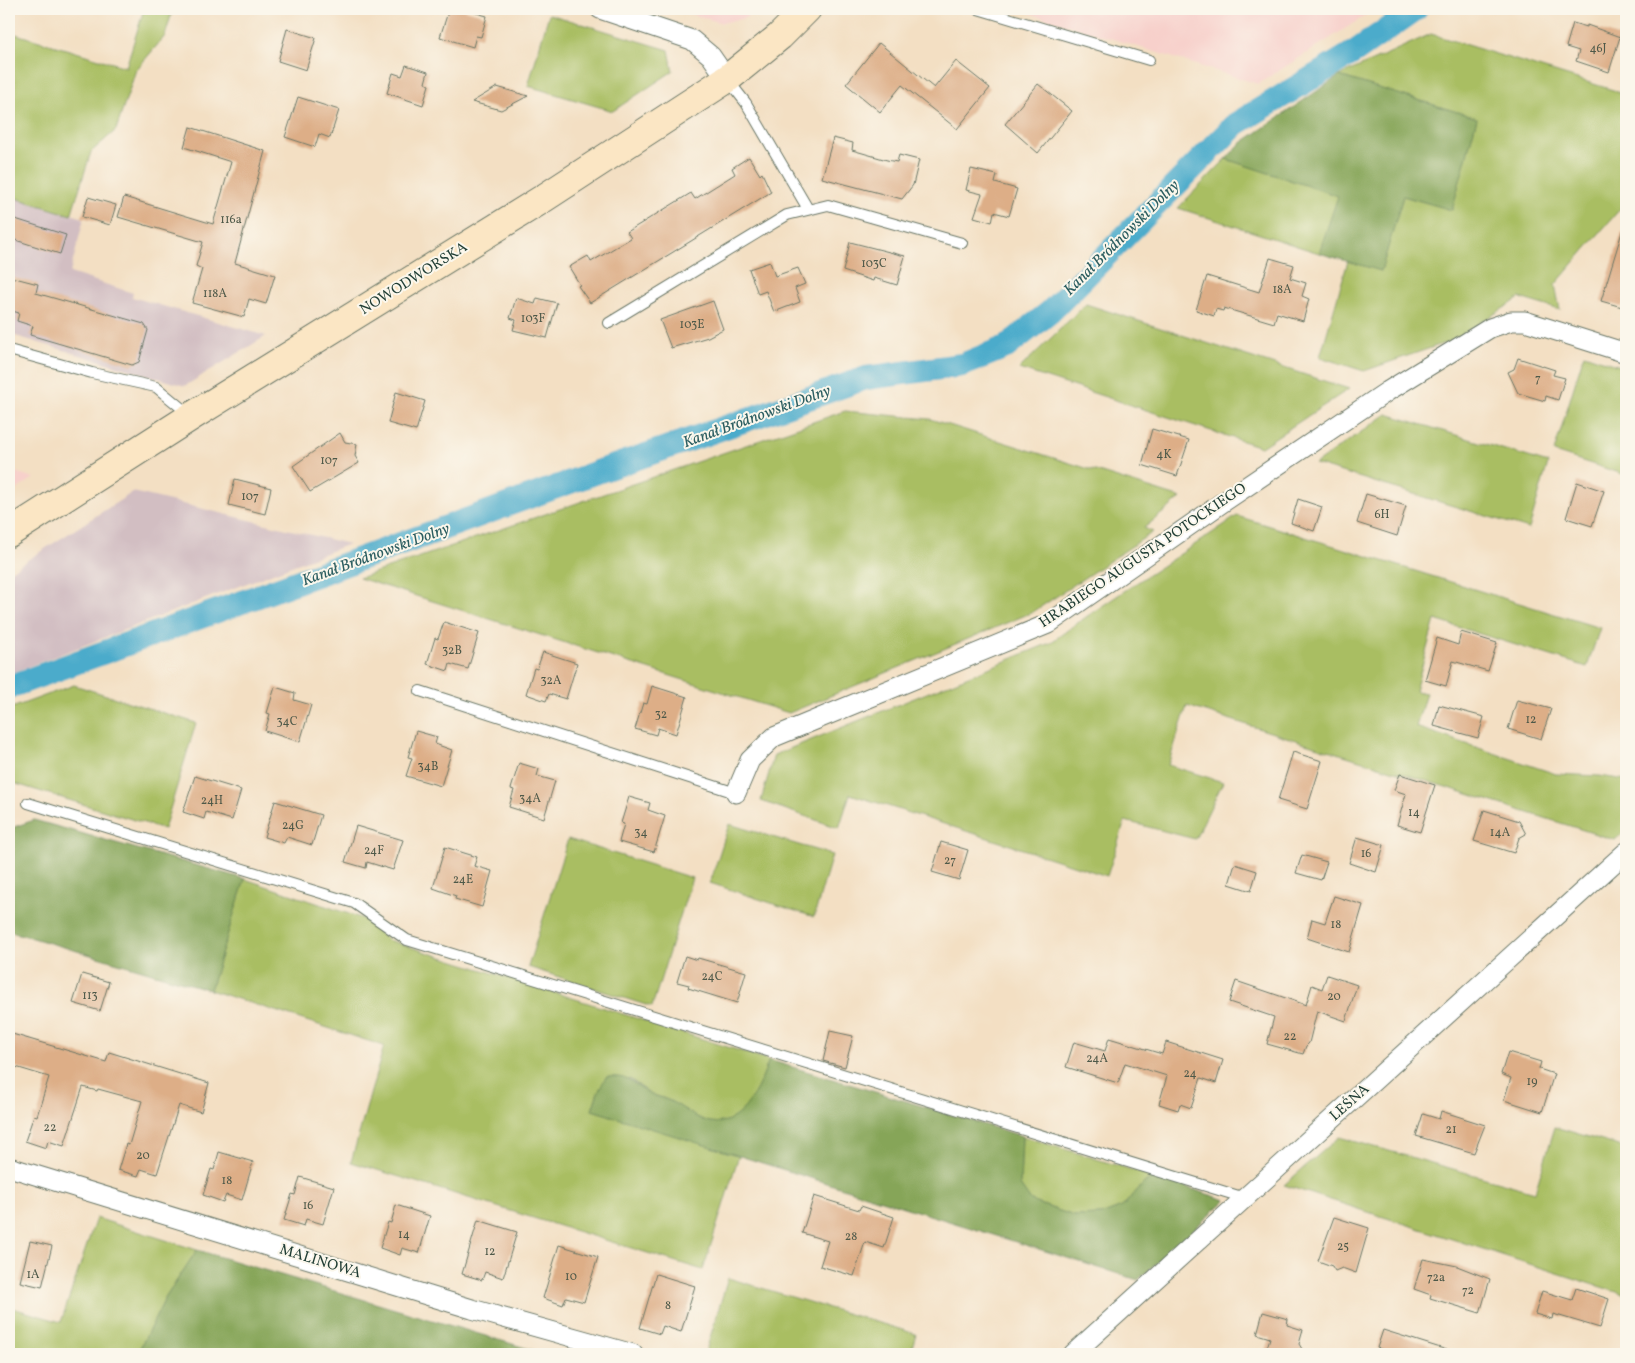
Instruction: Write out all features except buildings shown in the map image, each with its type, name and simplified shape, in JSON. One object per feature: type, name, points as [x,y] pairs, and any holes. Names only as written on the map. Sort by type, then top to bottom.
[{"type":"main road","name":"NOWODWORSKA","points":[[9,533],[192,416],[541,200],[727,79],[780,36],[808,9]]},
{"type":"street","points":[[600,9],[692,40],[711,56],[727,79]]},
{"type":"street","name":"HRABIEGO AUGUSTA POTOCKIEGO","points":[[736,793],[750,760],[774,737],[1048,624],[1388,391],[1490,328],[1511,321],[1525,320],[1626,353]]},
{"type":"street","name":"LEŚNA","points":[[1073,1354],[1626,852]]},
{"type":"street","name":"MALINOWA","points":[[9,1167],[472,1309],[633,1354]]},
{"type":"lane","points":[[978,9],[1149,60]]},
{"type":"lane","points":[[727,79],[746,103],[808,209]]},
{"type":"lane","points":[[609,323],[787,215],[808,209],[828,205],[962,243]]},
{"type":"lane","points":[[9,350],[92,373],[156,387],[192,416]]},
{"type":"lane","points":[[420,691],[736,793]]},
{"type":"lane","points":[[28,803],[354,903],[407,940],[1245,1198]]},
{"type":"shaded area","points":[[673,9],[755,9],[745,18],[722,23]]},
{"type":"shaded area","points":[[1016,9],[1376,9],[1258,84]]},
{"type":"shaded area","points":[[9,196],[84,218],[70,273],[133,293],[132,297],[266,336],[185,386],[9,334]]},
{"type":"shaded area","points":[[9,470],[34,478],[9,495]]},
{"type":"shaded area","points":[[133,492],[349,544],[9,674],[9,572]]},
{"type":"green space","points":[[144,9],[173,9],[165,36],[136,70],[116,130],[91,152],[71,215],[9,196],[9,32],[126,67]]},
{"type":"green space","points":[[549,14],[669,50],[673,71],[613,111],[528,86]]},
{"type":"green space","points":[[1431,34],[1626,94],[1626,202],[1555,285],[1560,310],[1520,298],[1451,341],[1364,371],[1320,357],[1348,261],[1381,271],[1403,196],[1452,210],[1477,118],[1339,76]]},
{"type":"green space","points":[[1339,76],[1477,118],[1452,210],[1403,196],[1381,271],[1319,253],[1338,196],[1226,159],[1240,144]]},
{"type":"green space","points":[[1226,159],[1339,196],[1319,253],[1178,208]]},
{"type":"green space","points":[[1086,304],[1349,389],[1261,447],[1019,369]]},
{"type":"green space","points":[[1584,354],[1626,368],[1626,475],[1554,452]]},
{"type":"green space","points":[[845,411],[930,419],[1181,498],[1144,528],[1153,532],[1033,612],[789,713],[359,578]]},
{"type":"green space","points":[[1387,414],[1548,463],[1529,529],[1315,464]]},
{"type":"green space","points":[[1237,516],[1600,628],[1587,667],[1435,620],[1415,691],[1426,693],[1416,727],[1556,774],[1600,776],[1626,780],[1626,830],[1615,840],[1187,706],[1168,765],[1223,782],[1195,839],[1125,821],[1107,876],[850,794],[839,828],[761,801],[774,755],[1050,643]]},
{"type":"green space","points":[[74,685],[196,723],[164,829],[13,783],[9,784],[9,709]]},
{"type":"green space","points":[[34,820],[245,879],[210,990],[9,931],[9,840],[14,827]]},
{"type":"green space","points":[[729,824],[832,855],[814,917],[710,883]]},
{"type":"green space","points":[[568,839],[692,878],[652,1007],[528,967]]},
{"type":"green space","points":[[245,879],[364,919],[388,940],[769,1060],[754,1095],[738,1114],[728,1120],[716,1123],[703,1120],[670,1101],[654,1095],[630,1079],[598,1092],[592,1110],[739,1155],[703,1270],[351,1162],[384,1046],[210,990]]},
{"type":"green space","points":[[769,1060],[1022,1136],[1020,1185],[1031,1201],[1074,1216],[1101,1215],[1122,1207],[1145,1182],[1155,1177],[1226,1200],[1138,1280],[592,1110],[598,1092],[606,1077],[620,1077],[651,1094],[678,1105],[703,1120],[716,1123],[728,1120],[738,1114],[754,1095]]},
{"type":"green space","points":[[1555,1127],[1626,1148],[1626,1295],[1284,1185],[1339,1137],[1535,1192]]},
{"type":"green space","points":[[1022,1136],[1155,1177],[1145,1182],[1122,1207],[1101,1215],[1074,1216],[1031,1201],[1020,1185]]},
{"type":"green space","points":[[96,1218],[197,1250],[166,1297],[137,1354],[9,1354],[9,1307],[61,1322]]},
{"type":"green space","points":[[197,1250],[546,1354],[137,1354],[166,1297]]},
{"type":"green space","points":[[728,1278],[916,1334],[910,1354],[705,1354]]},
{"type":"waterway","name":"Kanał Bródnowski Dolny","points":[[9,687],[603,470],[866,378],[962,365],[1006,347],[1050,312],[1236,124],[1356,51],[1416,9]]}]
